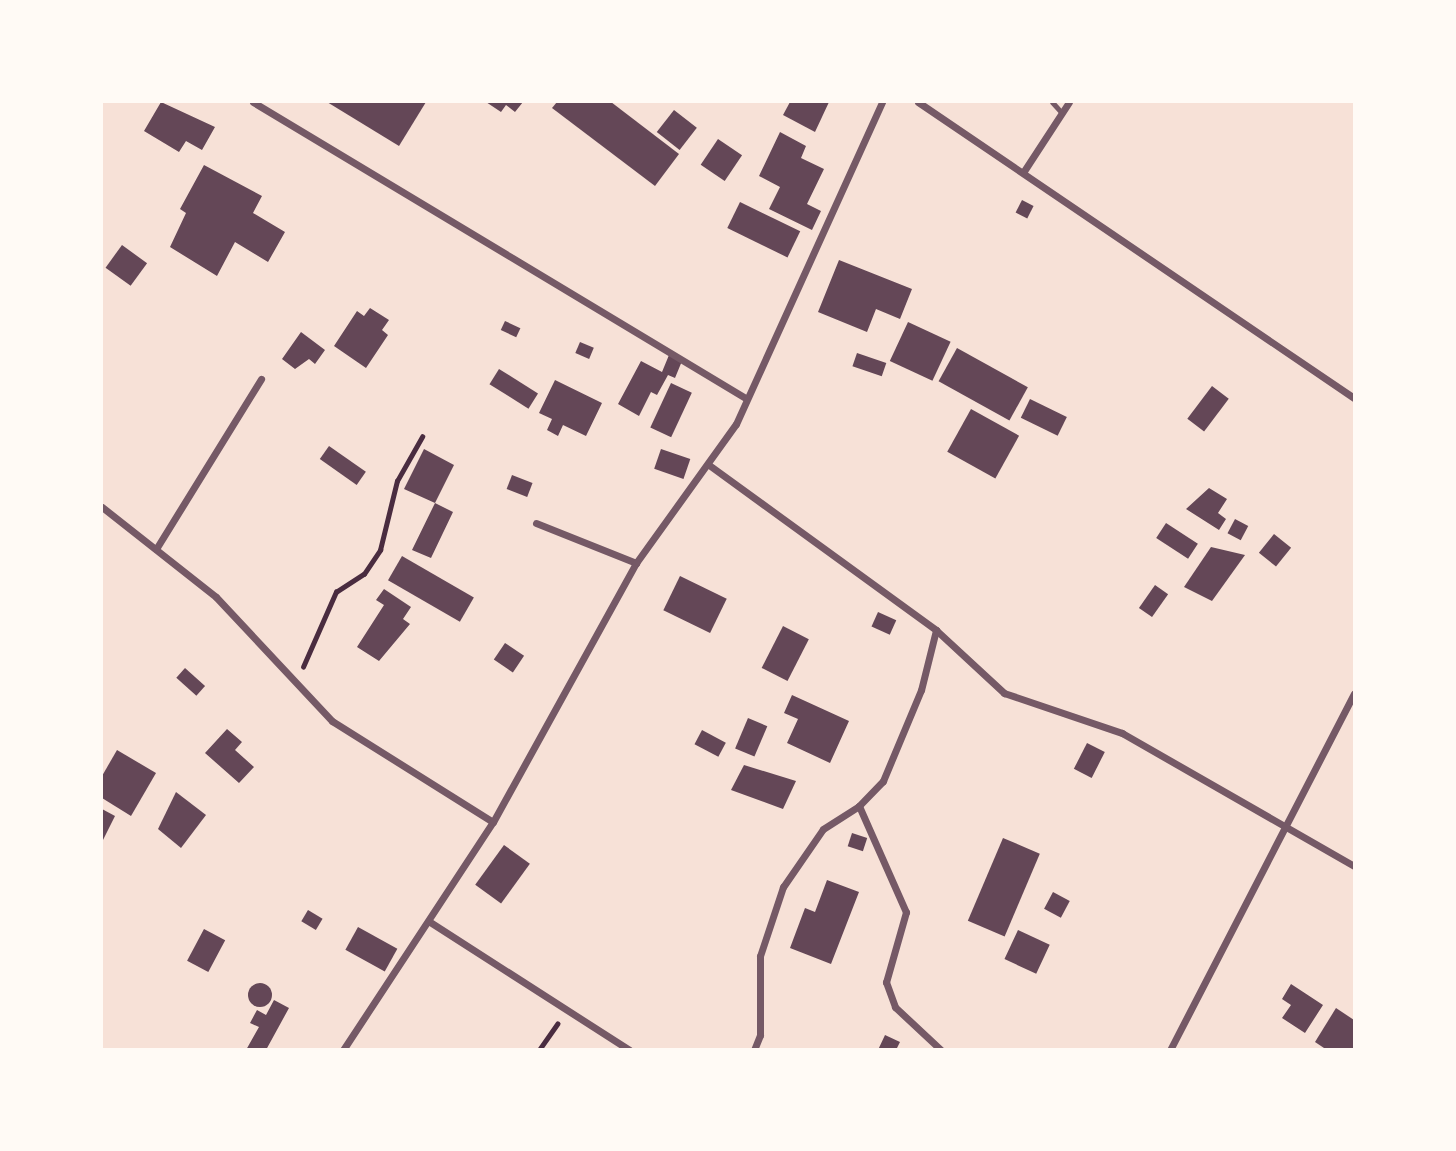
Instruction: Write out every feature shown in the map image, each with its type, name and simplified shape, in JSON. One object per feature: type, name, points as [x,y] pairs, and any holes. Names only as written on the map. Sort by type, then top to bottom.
[{"type":"street","points":[[253,102],[747,399]]},
{"type":"street","points":[[344,1049],[430,922],[493,822],[636,563],[709,465],[747,399],[882,102]]},
{"type":"street","points":[[918,102],[1024,171],[1161,271],[1354,398]]},
{"type":"street","points":[[1024,171],[1069,102]]},
{"type":"street","points":[[156,549],[261,379]]},
{"type":"street","points":[[709,465],[936,630],[1004,693],[1122,733],[1354,866]]},
{"type":"street","points":[[102,507],[258,636],[293,682],[364,745],[493,822]]},
{"type":"street","points":[[536,523],[636,563]]},
{"type":"street","points":[[754,1049],[760,1035],[760,956],[783,887],[823,830],[859,806],[883,781],[921,690],[936,630]]},
{"type":"street","points":[[1170,1049],[1354,694]]},
{"type":"street","points":[[859,806],[906,912],[886,982],[895,1007],[942,1049]]},
{"type":"street","points":[[430,922],[629,1049]]},
{"type":"lane","points":[[1052,102],[1062,113]]},
{"type":"path","points":[[293,682],[316,648],[336,592],[363,574],[380,550],[397,481],[422,437]]},
{"type":"path","points":[[540,1049],[568,1009]]},
{"type":"building","points":[[161,102],[215,127],[202,150],[186,141],[179,152],[144,131]]},
{"type":"building","points":[[327,102],[426,102],[399,146]]},
{"type":"building","points":[[486,102],[523,102],[515,112],[506,105],[501,112]]},
{"type":"building","points":[[557,102],[611,102],[679,154],[655,186],[552,108]]},
{"type":"building","points":[[790,102],[829,102],[815,132],[783,115]]},
{"type":"building","points":[[674,110],[697,128],[680,150],[657,132]]},
{"type":"building","points":[[780,132],[806,146],[801,158],[824,169],[807,204],[821,211],[812,230],[769,209],[780,187],[759,176]]},
{"type":"building","points":[[718,139],[742,155],[725,181],[701,165]]},
{"type":"building","points":[[204,165],[262,196],[253,213],[285,232],[268,262],[235,242],[217,276],[170,247],[186,213],[180,209]]},
{"type":"building","points":[[1022,200],[1034,206],[1027,218],[1016,212]]},
{"type":"building","points":[[740,202],[800,231],[788,257],[727,228]]},
{"type":"building","points":[[122,245],[147,263],[131,286],[106,268]]},
{"type":"building","points":[[839,260],[912,289],[900,319],[876,309],[867,332],[818,312]]},
{"type":"building","points":[[370,308],[389,320],[382,330],[388,335],[366,368],[334,346],[357,311],[364,316]]},
{"type":"building","points":[[505,321],[520,328],[516,337],[501,330]]},
{"type":"building","points":[[908,322],[951,342],[932,381],[890,361]]},
{"type":"building","points":[[301,332],[325,350],[315,364],[309,359],[295,369],[282,359]]},
{"type":"building","points":[[580,342],[594,348],[589,359],[575,353]]},
{"type":"building","points":[[957,348],[1028,387],[1009,421],[939,381]]},
{"type":"building","points":[[857,353],[886,363],[882,376],[852,366]]},
{"type":"building","points":[[669,355],[682,361],[675,378],[668,375],[657,395],[651,392],[639,416],[618,404],[641,361],[662,372]]},
{"type":"building","points":[[499,369],[538,393],[528,409],[489,384]]},
{"type":"building","points":[[555,380],[602,403],[586,436],[563,425],[558,436],[547,430],[552,419],[539,413]]},
{"type":"building","points":[[671,383],[692,393],[671,437],[650,427]]},
{"type":"building","points":[[1212,386],[1229,399],[1204,431],[1187,419]]},
{"type":"building","points":[[1030,399],[1067,417],[1058,436],[1021,418]]},
{"type":"building","points":[[971,409],[1019,436],[995,479],[947,452]]},
{"type":"building","points":[[329,446],[366,472],[357,485],[320,459]]},
{"type":"building","points":[[424,449],[454,465],[435,503],[404,489]]},
{"type":"building","points":[[661,449],[690,459],[683,479],[654,469]]},
{"type":"building","points":[[512,475],[533,483],[527,497],[507,489]]},
{"type":"building","points":[[1209,488],[1227,499],[1218,513],[1226,519],[1219,530],[1186,509]]},
{"type":"building","points":[[435,503],[453,512],[431,558],[412,550]]},
{"type":"building","points":[[1235,519],[1248,526],[1241,540],[1227,533]]},
{"type":"building","points":[[1166,523],[1198,544],[1188,559],[1156,538]]},
{"type":"building","points":[[1274,534],[1291,548],[1276,566],[1259,553]]},
{"type":"building","points":[[1211,547],[1245,555],[1212,601],[1184,587]]},
{"type":"building","points":[[402,556],[474,598],[460,622],[388,580]]},
{"type":"building","points":[[680,576],[727,599],[710,633],[663,610]]},
{"type":"building","points":[[1155,585],[1168,594],[1152,617],[1139,608]]},
{"type":"building","points":[[384,589],[411,607],[403,619],[410,624],[379,661],[357,647],[384,605],[376,600]]},
{"type":"building","points":[[878,612],[896,620],[890,635],[871,627]]},
{"type":"building","points":[[783,626],[809,639],[788,681],[762,668]]},
{"type":"building","points":[[505,643],[524,656],[513,672],[494,660]]},
{"type":"building","points":[[185,668],[205,686],[196,696],[176,678]]},
{"type":"building","points":[[792,695],[849,721],[830,763],[787,743],[798,719],[784,713]]},
{"type":"building","points":[[748,718],[767,726],[754,757],[735,748]]},
{"type":"building","points":[[227,729],[242,742],[235,750],[254,767],[239,783],[205,753]]},
{"type":"building","points":[[702,730],[726,743],[718,757],[694,744]]},
{"type":"building","points":[[1087,743],[1105,752],[1092,778],[1074,769]]},
{"type":"building","points":[[117,750],[156,773],[131,816],[102,798],[102,776]]},
{"type":"building","points":[[744,765],[796,781],[783,809],[731,790]]},
{"type":"building","points":[[176,792],[206,815],[181,848],[158,829]]},
{"type":"building","points":[[102,809],[115,816],[102,842]]},
{"type":"building","points":[[852,833],[867,838],[863,851],[848,846]]},
{"type":"building","points":[[1003,838],[1040,854],[1005,936],[968,921]]},
{"type":"building","points":[[504,845],[530,864],[501,903],[475,885]]},
{"type":"building","points":[[827,880],[859,892],[831,964],[790,948],[805,908],[815,912]]},
{"type":"building","points":[[1053,892],[1070,901],[1061,918],[1044,909]]},
{"type":"building","points":[[308,910],[323,919],[316,930],[301,921]]},
{"type":"building","points":[[358,927],[397,949],[385,972],[345,950]]},
{"type":"building","points":[[204,929],[225,940],[208,972],[187,961]]},
{"type":"building","points":[[1018,930],[1050,945],[1036,974],[1004,959]]},
{"type":"building","points":[[260,983],[269,986],[272,995],[269,1004],[260,1007],[251,1004],[248,995],[251,986]]},
{"type":"building","points":[[1291,984],[1323,1005],[1305,1033],[1282,1018],[1291,1005],[1282,999]]},
{"type":"building","points":[[274,1000],[289,1008],[266,1050],[246,1050],[259,1027],[250,1023],[257,1010],[266,1015]]},
{"type":"building","points":[[1336,1008],[1354,1020],[1354,1050],[1327,1050],[1315,1042]]},
{"type":"building","points":[[885,1035],[900,1042],[896,1050],[878,1050]]}]
